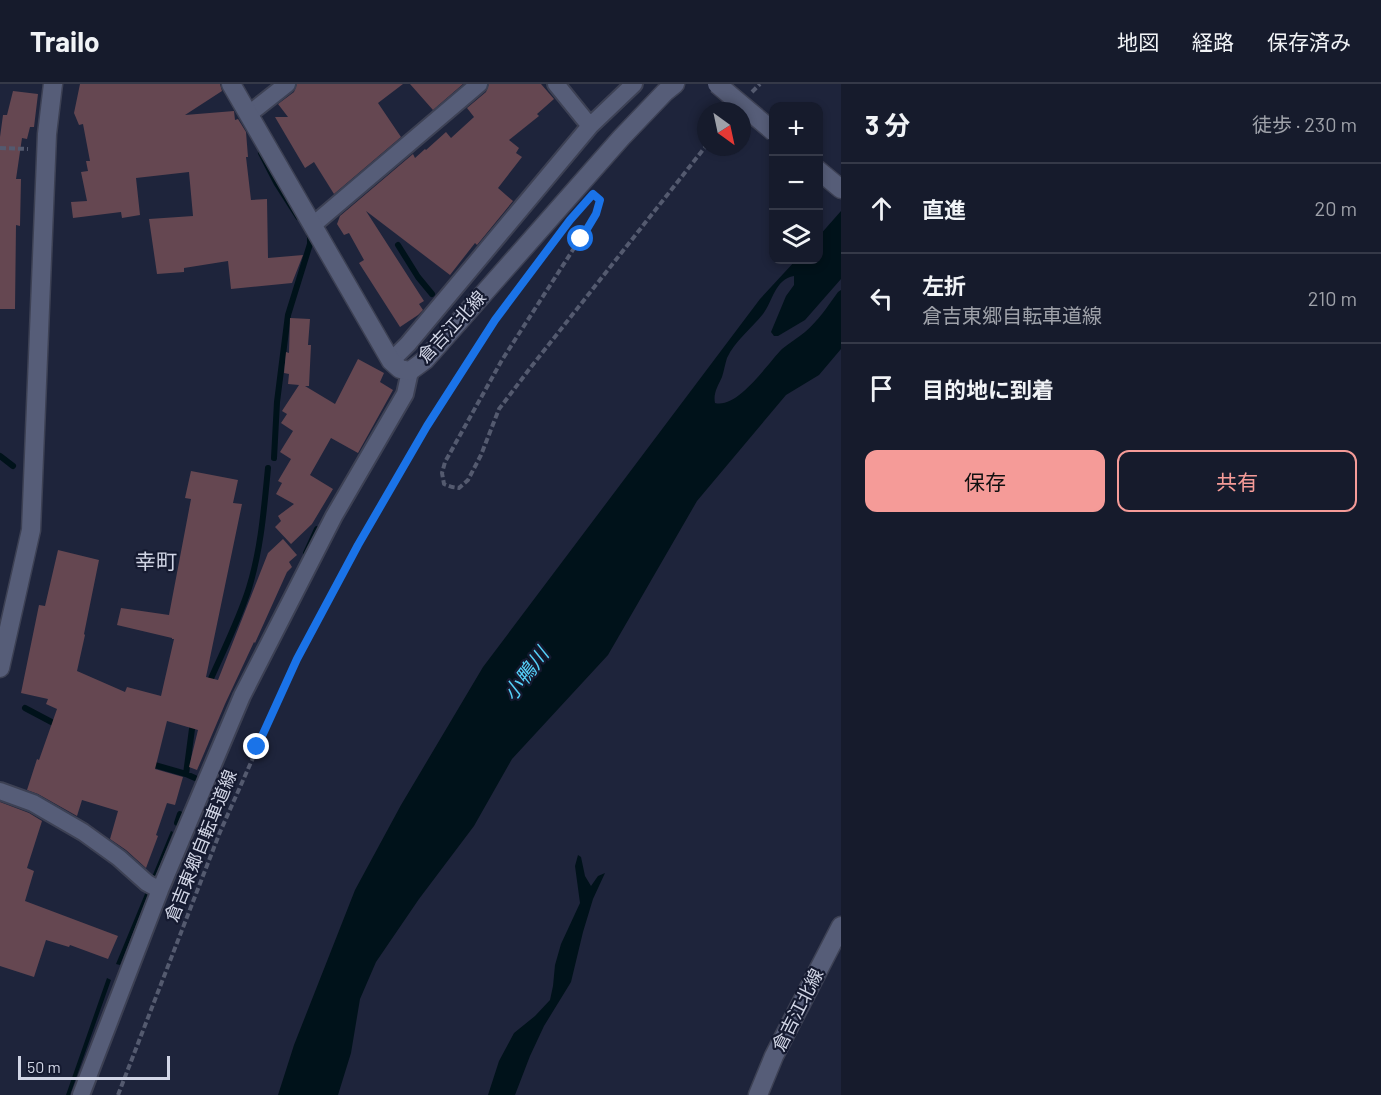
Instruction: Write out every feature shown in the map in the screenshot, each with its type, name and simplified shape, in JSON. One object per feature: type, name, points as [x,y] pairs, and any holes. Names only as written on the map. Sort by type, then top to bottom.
[{"type":"main road","points":[[0,668],[32,530],[47,134],[53,84]]},
{"type":"main road","name":"倉吉江北線","points":[[231,84],[391,361],[400,369],[410,371],[425,360],[621,138],[675,84]]},
{"type":"main road","points":[[717,84],[769,128]]},
{"type":"main road","points":[[823,173],[841,189]]},
{"type":"main road","name":"倉吉江北線","points":[[758,1095],[774,1056],[841,926]]},
{"type":"street","points":[[249,114],[287,84]]},
{"type":"street","points":[[313,225],[479,84]]},
{"type":"street","points":[[556,84],[591,126]]},
{"type":"street","points":[[391,361],[408,344],[591,126],[634,84]]},
{"type":"street","points":[[81,1095],[160,890],[242,696],[334,516],[405,394],[410,371]]},
{"type":"street","points":[[0,791],[33,803],[83,832],[119,858],[147,883],[160,890]]},
{"type":"path","points":[[0,148],[34,150]]},
{"type":"path","points":[[598,188],[593,194],[600,200],[596,214],[502,360],[445,462],[442,473],[444,484],[459,488],[468,480],[499,410],[698,156]]},
{"type":"path","name":"倉吉東郷自転車道線","points":[[117,1095],[219,832],[297,659],[358,545],[427,426],[495,320],[536,266]]},
{"type":"water","name":"小鴨川","points":[[841,211],[841,279],[805,320],[778,336],[774,336],[771,332],[786,296],[794,285],[794,276],[783,281],[763,314],[730,352],[715,393],[715,403],[724,403],[733,399],[752,384],[782,349],[814,323],[841,290],[841,349],[819,375],[786,395],[697,501],[608,655],[512,759],[474,826],[419,899],[376,962],[360,999],[351,1053],[338,1095],[278,1095],[294,1045],[355,890],[401,805],[483,667],[760,299],[792,264],[823,264],[823,231]]},
{"type":"water","points":[[171,831],[173,832],[120,965],[116,964]]},
{"type":"water","points":[[578,855],[581,857],[585,876],[591,886],[598,876],[605,873],[593,899],[571,982],[544,1026],[515,1095],[488,1095],[499,1061],[514,1033],[550,1000],[555,965],[561,944],[580,903],[575,866]]},
{"type":"water","points":[[107,978],[111,980],[70,1095],[66,1095]]},
{"type":"building","points":[[80,84],[220,84],[222,91],[185,115],[234,111],[235,120],[238,119],[246,132],[248,157],[246,157],[251,200],[267,199],[268,258],[303,255],[292,283],[231,289],[228,261],[184,268],[184,272],[157,274],[149,219],[193,216],[189,172],[136,178],[140,215],[122,218],[121,212],[73,218],[71,202],[87,201],[81,172],[88,171],[86,161],[90,161],[83,124],[79,125],[74,113]]},
{"type":"building","points":[[297,84],[403,84],[378,103],[401,137],[334,194],[314,162],[305,168],[275,117],[288,117],[278,104],[294,92]]},
{"type":"building","points":[[410,84],[463,84],[433,110]]},
{"type":"building","points":[[489,84],[541,84],[554,99],[537,114],[539,116],[509,140],[519,148],[516,153],[522,157],[498,188],[513,201],[450,275],[366,211],[424,301],[419,304],[423,310],[400,327],[359,263],[364,260],[349,233],[344,235],[337,224],[340,216],[413,154],[415,158],[446,132],[451,138],[474,117],[467,108],[486,92]]},
{"type":"building","points":[[13,91],[38,94],[34,127],[30,127],[27,139],[22,138],[16,179],[21,179],[20,226],[16,225],[15,309],[0,309],[0,137],[3,115],[7,115]]},
{"type":"building","points":[[290,318],[310,319],[309,386],[305,386],[335,404],[358,359],[384,373],[380,382],[393,390],[358,453],[331,438],[310,475],[333,489],[312,524],[291,544],[275,527],[281,521],[278,516],[294,504],[276,494],[282,483],[278,481],[291,459],[280,452],[293,431],[281,423],[287,414],[282,411],[299,385],[288,384],[289,374],[284,373],[286,352],[289,353]]},
{"type":"building","points":[[191,471],[238,480],[233,503],[242,504],[206,677],[218,680],[268,553],[283,539],[297,555],[289,562],[292,567],[287,572],[254,642],[197,770],[189,767],[198,730],[167,721],[155,769],[183,777],[175,805],[167,803],[146,868],[110,839],[118,811],[82,800],[77,816],[27,790],[57,709],[46,704],[48,699],[21,693],[39,605],[45,606],[58,550],[99,560],[77,671],[125,692],[127,687],[161,696],[174,639],[117,625],[121,608],[169,615],[191,499],[185,498]]},
{"type":"building","points":[[0,802],[29,813],[42,821],[27,868],[34,871],[25,901],[118,936],[108,959],[70,945],[69,947],[46,940],[34,977],[0,966]]},
{"type":"waterway","points":[[261,153],[298,217]]},
{"type":"waterway","points":[[274,458],[277,402],[288,315],[310,244],[309,233]]},
{"type":"waterway","points":[[398,245],[418,277],[432,294]]},
{"type":"waterway","points":[[0,456],[13,466]]},
{"type":"waterway","points":[[209,683],[249,588],[262,529],[268,468]]},
{"type":"waterway","points":[[306,553],[317,529]]},
{"type":"waterway","points":[[25,708],[59,726]]},
{"type":"waterway","points":[[186,774],[194,723]]},
{"type":"waterway","points":[[148,763],[195,778]]},
{"type":"waterway","points":[[177,823],[180,814]]},
{"type":"district","name":"幸町","points":[[156,562]]},
{"type":"route","points":[[257,747],[297,659],[358,545],[427,426],[495,320],[570,220],[593,194],[600,200],[596,214],[581,239]]}]
